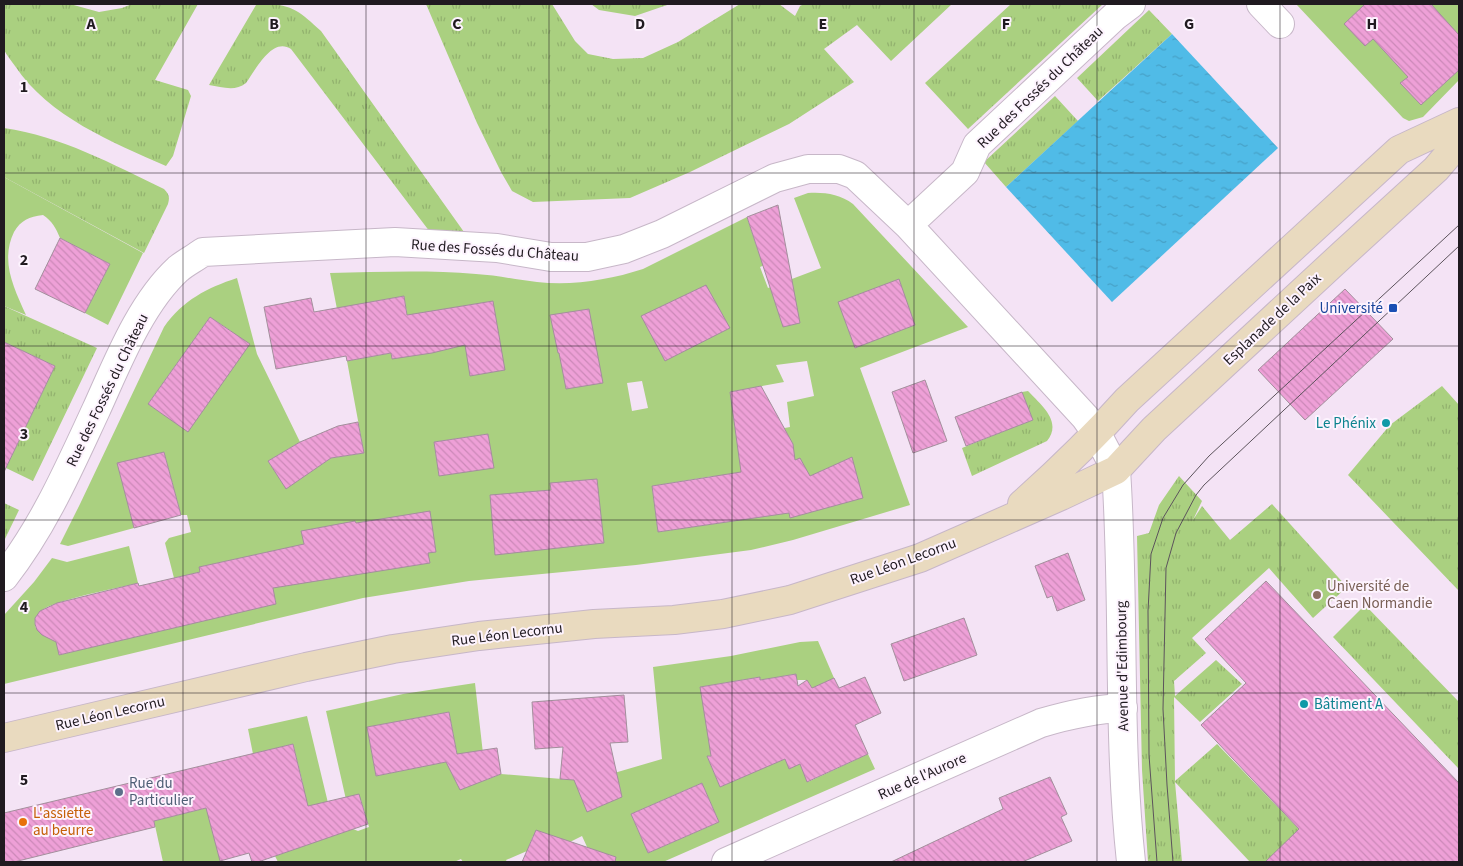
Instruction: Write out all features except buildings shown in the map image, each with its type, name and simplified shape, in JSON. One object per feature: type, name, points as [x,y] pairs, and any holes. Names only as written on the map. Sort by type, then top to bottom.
[{"type":"main road","points":[[1097,434],[1127,400],[1399,150],[1459,122]]},
{"type":"main road","name":"Esplanade de la Paix","points":[[1116,470],[1154,429],[1335,260],[1436,170],[1459,142]]},
{"type":"main road","name":"Rue Léon Lecornu","points":[[1004,520],[1052,478],[1097,434]]},
{"type":"main road","name":"Rue Léon Lecornu","points":[[4,738],[297,669],[393,649],[479,636],[594,624],[674,620],[723,614],[781,602],[856,580],[920,558],[1116,470]]},
{"type":"street","name":"Rue des Fossés du Château","points":[[4,577],[28,544],[54,501],[134,327],[160,289],[178,269],[203,252],[396,242],[497,248],[551,257],[587,257],[624,250],[662,234],[775,178],[808,169],[839,169],[855,175],[908,225],[966,172],[976,145],[1115,16],[1132,4]]},
{"type":"street","points":[[1261,4],[1280,24]]},
{"type":"street","points":[[908,225],[1085,418],[1097,434],[1116,470]]},
{"type":"street","name":"Avenue d'Edimbourg","points":[[1116,470],[1120,531],[1124,787],[1131,862]]},
{"type":"street","name":"Rue de l'Aurore","points":[[726,862],[1041,723],[1092,710],[1123,708]]},
{"type":"green space","points":[[4,4],[70,4],[99,12],[122,8],[132,4],[198,4],[155,80],[188,90],[191,96],[173,156],[166,166],[83,126],[45,100],[29,84],[4,50]]},
{"type":"green space","points":[[275,4],[290,8],[308,19],[321,31],[464,232],[430,232],[291,49],[284,46],[277,47],[271,51],[242,86],[228,88],[209,85],[256,5]]},
{"type":"green space","points":[[426,4],[552,4],[575,41],[588,54],[613,59],[643,58],[678,42],[740,4],[779,4],[795,16],[800,6],[804,4],[952,4],[891,61],[857,25],[824,49],[854,82],[789,124],[690,172],[630,198],[533,202],[512,191],[501,172],[477,123]]},
{"type":"green space","points":[[591,4],[670,4],[635,16],[599,10]]},
{"type":"green space","points":[[1011,4],[1103,4],[968,129],[925,83]]},
{"type":"green space","points":[[1296,4],[1459,4],[1459,80],[1423,117],[1409,121],[1403,118]]},
{"type":"green space","points":[[1149,10],[1172,34],[1098,101],[1077,78]]},
{"type":"green space","points":[[1055,96],[1078,121],[1006,187],[984,162]]},
{"type":"green space","points":[[4,128],[46,137],[66,144],[164,189],[169,196],[168,204],[144,253],[4,177]]},
{"type":"green space","points":[[4,177],[143,253],[108,325],[85,313],[110,264],[60,238],[53,225],[43,215],[30,218],[17,228],[10,243],[8,253],[8,264],[13,285],[26,315],[4,306]]},
{"type":"green space","points":[[808,193],[826,193],[843,198],[853,204],[968,327],[860,368],[910,505],[793,540],[751,550],[636,565],[469,581],[363,598],[4,684],[4,615],[34,582],[52,558],[67,562],[129,546],[138,583],[58,603],[40,612],[35,620],[36,628],[43,634],[56,639],[59,655],[276,603],[264,553],[200,567],[200,572],[174,578],[165,543],[169,538],[191,532],[187,515],[181,515],[164,452],[118,464],[134,528],[68,546],[60,544],[164,327],[179,309],[196,296],[237,278],[257,354],[300,442],[268,461],[286,488],[331,458],[364,453],[347,361],[391,353],[392,359],[410,331],[404,296],[361,304],[342,335],[330,273],[440,272],[550,283],[577,283],[643,269],[747,217],[758,251],[769,263],[760,267],[768,288],[821,268],[794,198]],"holes":[[[210,317],[231,331],[219,350],[188,431],[148,404]],[[807,361],[814,396],[787,402],[790,427],[758,433],[730,392],[784,382],[776,365]],[[642,381],[648,408],[632,411],[627,383]],[[488,434],[493,467],[439,475],[434,442]],[[713,476],[742,478],[747,519],[658,532],[652,486]]]},
{"type":"green space","points":[[4,306],[97,348],[33,481],[6,468],[55,366],[4,342]]},
{"type":"green space","points":[[1442,386],[1459,405],[1459,591],[1348,475],[1390,425]]},
{"type":"green space","points":[[1028,391],[1044,407],[1051,420],[1051,434],[1047,441],[972,476],[962,448],[1032,420],[1022,392]]},
{"type":"green space","points":[[1179,476],[1202,501],[1193,520],[1202,506],[1230,540],[1272,504],[1347,587],[1313,618],[1269,568],[1192,638],[1206,653],[1174,681],[1175,696],[1216,660],[1242,684],[1200,722],[1174,697],[1175,781],[1217,744],[1300,830],[1265,862],[1250,862],[1175,782],[1182,862],[1148,862],[1142,770],[1137,536],[1149,533],[1159,505]]},
{"type":"green space","points":[[4,503],[19,510],[4,541]]},
{"type":"green space","points":[[1365,605],[1459,702],[1459,769],[1333,637]]},
{"type":"green space","points":[[818,641],[834,678],[812,689],[806,680],[797,680],[795,674],[760,680],[759,677],[700,687],[800,764],[808,782],[868,754],[875,769],[663,862],[594,862],[582,836],[558,848],[541,832],[533,836],[529,846],[534,858],[532,860],[527,851],[506,860],[507,862],[463,862],[461,859],[454,862],[278,862],[275,856],[303,784],[293,744],[253,754],[248,729],[307,716],[329,807],[353,829],[358,831],[369,827],[361,800],[347,804],[326,711],[403,694],[475,683],[486,780],[501,774],[574,780],[604,776],[662,759],[653,667],[731,656],[800,642]],"holes":[[[449,712],[458,759],[376,776],[368,727]],[[728,755],[749,774],[720,787],[707,756]],[[702,783],[719,822],[648,853],[631,814]]]},
{"type":"green space","points":[[230,802],[220,861],[163,862],[154,821]]},
{"type":"water","points":[[1172,34],[1278,148],[1112,302],[1006,187]]},
{"type":"tram line","points":[[1157,862],[1149,755],[1148,611],[1151,554],[1163,518],[1183,485],[1209,456],[1459,225]]},
{"type":"tram line","points":[[1173,862],[1163,709],[1166,568],[1176,533],[1196,495],[1204,485],[1459,246]]},
{"type":"place","name":"Université","points":[[1393,308]]},
{"type":"place","name":"Le Phénix","points":[[1386,423]]},
{"type":"place","name":"Université de Caen Normandie","points":[[1317,595]]},
{"type":"place","name":"Bâtiment A","points":[[1304,704]]},
{"type":"place","name":"Rue du Particulier","points":[[119,792]]},
{"type":"place","name":"L'assiette au beurre","points":[[23,822]]}]
